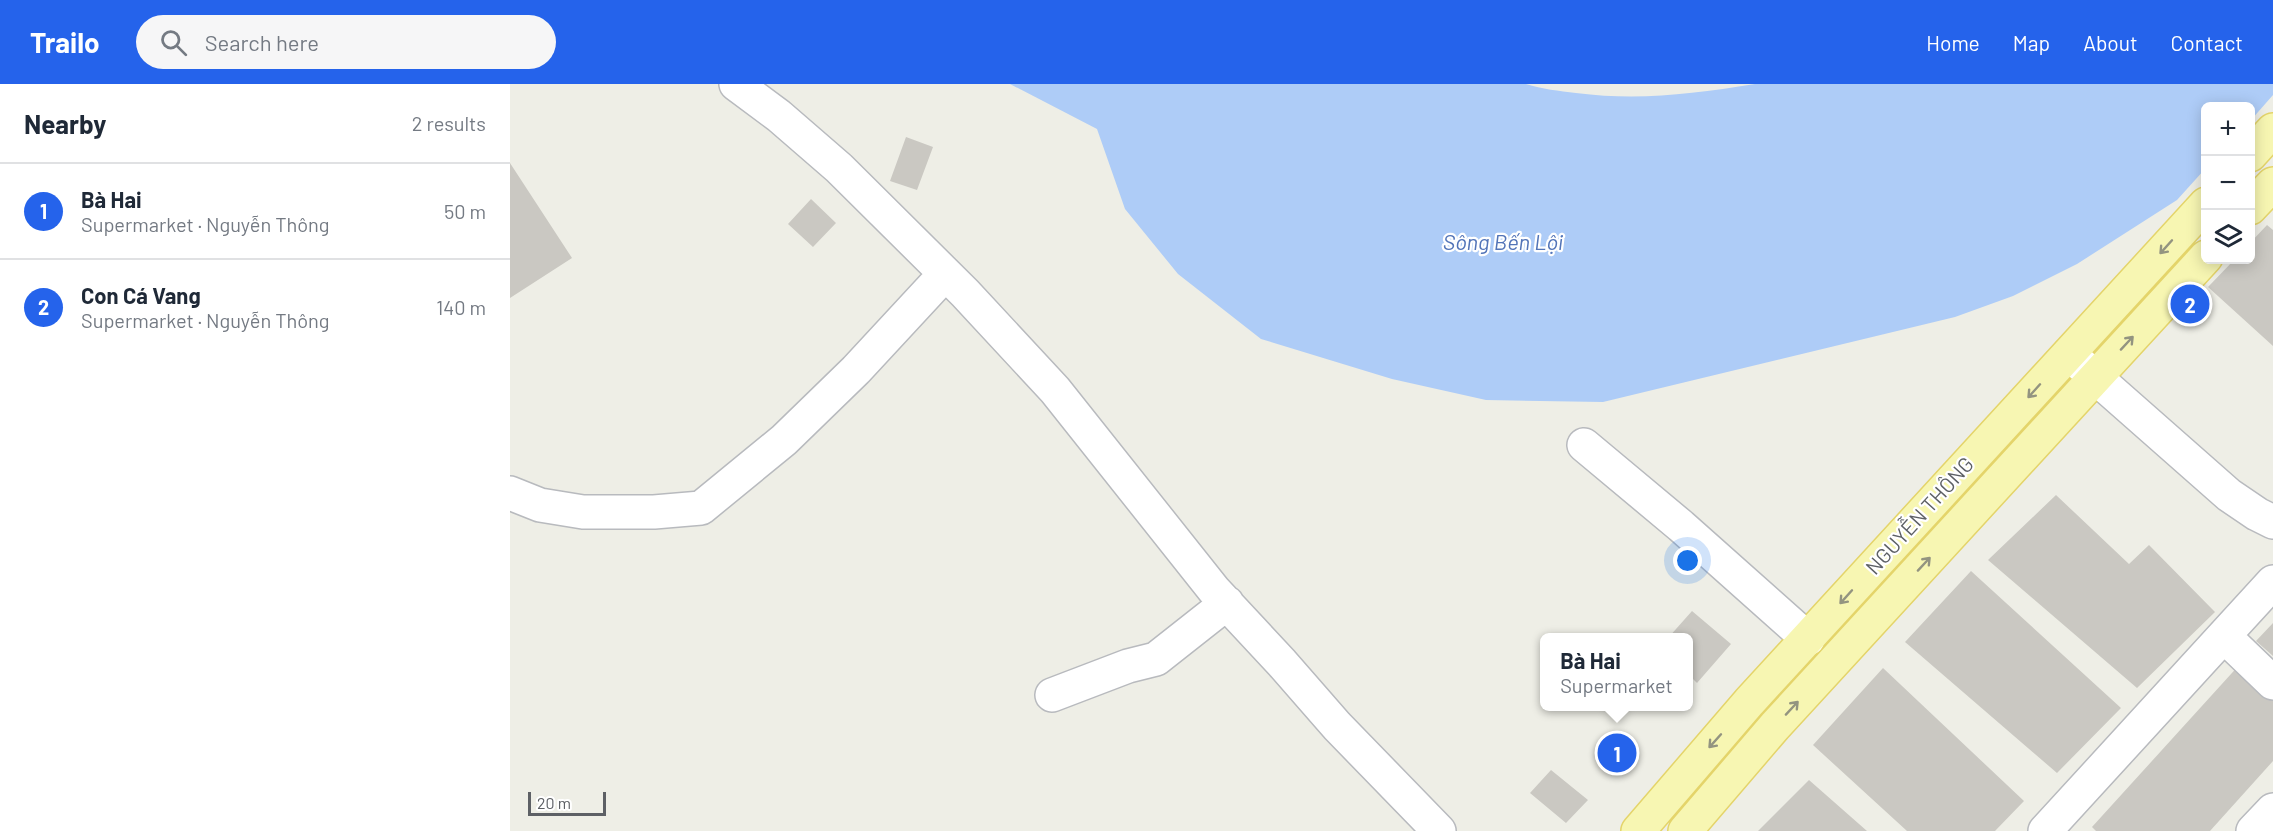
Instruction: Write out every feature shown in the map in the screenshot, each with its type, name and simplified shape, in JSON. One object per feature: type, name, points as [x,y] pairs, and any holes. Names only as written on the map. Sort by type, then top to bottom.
[{"type":"main road","points":[[2255,150],[2273,130]]},
{"type":"main road","name":"NGUYỄN THÔNG","points":[[1638,831],[1699,758],[2201,208]]},
{"type":"main road","name":"NGUYỄN THÔNG","points":[[1687,830],[1775,726],[2201,261]]},
{"type":"street","points":[[736,84],[779,116],[839,168],[945,274],[1054,390],[1199,572],[1337,726],[1439,831]]},
{"type":"street","points":[[510,494],[540,504],[583,512],[654,512],[700,508],[784,440],[856,370],[945,274]]},
{"type":"street","points":[[2069,354],[2229,495],[2273,522]]},
{"type":"street","points":[[1584,445],[1681,526],[1808,639]]},
{"type":"street","points":[[2049,830],[2273,582]]},
{"type":"street","points":[[1052,695],[1128,666],[1156,659],[1227,603]]},
{"type":"street","points":[[2224,636],[2273,683]]},
{"type":"street","points":[[2253,831],[2273,810]]},
{"type":"water","name":"Sông Bến Lội","points":[[1010,84],[1526,84],[1544,89],[1599,95],[1644,96],[1755,84],[2273,84],[2273,95],[2255,115],[2255,102],[2201,102],[2201,173],[2177,200],[2077,264],[2013,296],[1955,317],[1603,402],[1486,400],[1392,379],[1261,339],[1178,274],[1125,209],[1097,129]]},
{"type":"building","points":[[906,137],[933,147],[917,190],[890,181]]},
{"type":"building","points":[[510,163],[572,258],[510,298]]},
{"type":"building","points":[[811,199],[836,223],[813,247],[788,224]]},
{"type":"building","points":[[2267,225],[2273,230],[2273,346],[2208,287],[2230,264],[2255,264],[2255,238]]},
{"type":"building","points":[[2056,495],[2129,564],[2149,545],[2215,612],[2137,688],[1988,560]]},
{"type":"building","points":[[1971,571],[2121,708],[2057,773],[1905,642]]},
{"type":"building","points":[[1692,611],[1731,644],[1697,683],[1693,679],[1693,633],[1672,633]]},
{"type":"building","points":[[2273,623],[2273,656],[2256,641]]},
{"type":"building","points":[[2241,663],[2273,691],[2273,761],[2210,831],[2096,831],[2092,827]]},
{"type":"building","points":[[1883,668],[2024,801],[1995,831],[1907,831],[1813,745]]},
{"type":"building","points":[[1551,770],[1588,800],[1566,823],[1530,793]]},
{"type":"building","points":[[1809,780],[1867,831],[1758,831]]},
{"type":"place","name":"Con Cá Vang","points":[[2190,304]]},
{"type":"place","name":"Bà Hai","points":[[1617,753]]}]
